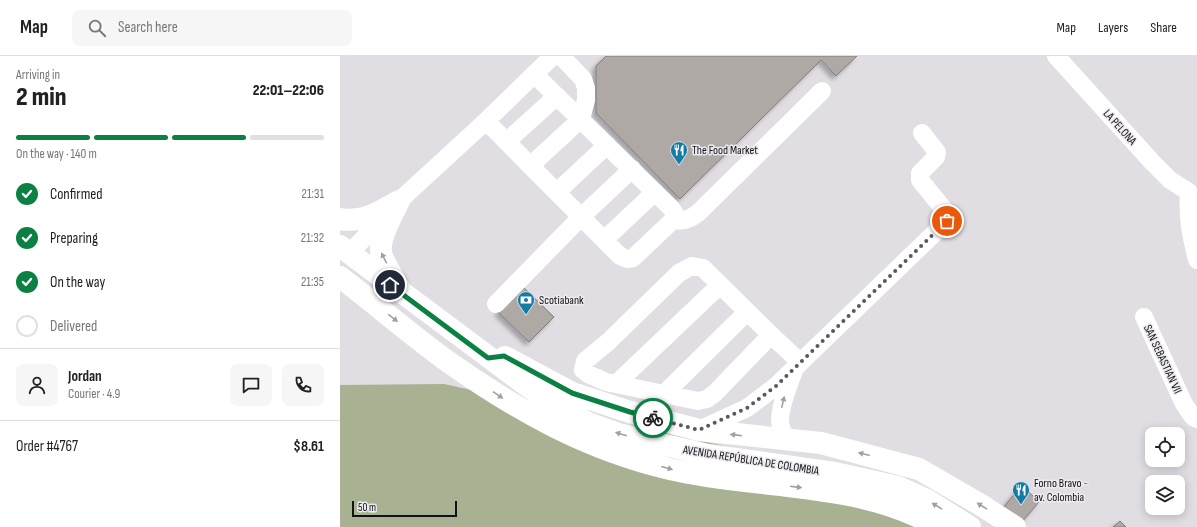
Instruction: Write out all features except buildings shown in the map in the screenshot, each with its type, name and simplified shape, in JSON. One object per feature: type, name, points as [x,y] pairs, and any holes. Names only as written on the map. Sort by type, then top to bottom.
[{"type":"main road","points":[[340,219],[364,219],[399,201]]},
{"type":"main road","points":[[399,201],[381,242],[381,252],[401,293]]},
{"type":"main road","name":"AVENIDA REPÚBLICA DE COLOMBIA","points":[[345,250],[488,358],[555,406],[588,423],[649,442],[708,455],[835,473],[898,487],[927,500],[970,527]]},
{"type":"main road","name":"AVENIDA REPÚBLICA DE COLOMBIA","points":[[340,277],[450,363],[519,409],[588,444],[670,469],[712,477],[802,488],[888,505],[920,516],[938,527]]},
{"type":"main road","points":[[488,358],[504,356],[572,393],[630,412],[699,430],[821,443],[919,469],[981,505],[1015,527]]},
{"type":"street","points":[[345,250],[486,121],[553,56]]},
{"type":"street","points":[[530,166],[581,119],[586,100],[586,88],[583,79],[561,56]]},
{"type":"street","name":"LA PELONA","points":[[1056,56],[1170,180],[1193,187]]},
{"type":"street","points":[[486,121],[620,256],[627,259],[633,258],[673,220],[675,214],[671,208],[534,74]]},
{"type":"street","points":[[673,220],[681,221],[691,218],[698,213],[822,91]]},
{"type":"street","points":[[506,142],[557,96]]},
{"type":"street","points":[[699,430],[747,408],[776,386],[947,221],[946,212],[920,180],[920,173],[936,157],[937,152],[922,133]]},
{"type":"street","points":[[557,192],[607,145]]},
{"type":"street","points":[[496,304],[581,217],[632,169]]},
{"type":"street","points":[[1193,187],[1188,208],[1189,229],[1197,260]]},
{"type":"street","points":[[604,240],[655,192]]},
{"type":"street","points":[[771,335],[715,393],[707,399],[698,401],[611,383],[588,374],[583,370],[585,361],[608,342],[679,273],[692,266],[703,268],[771,335],[798,364]]},
{"type":"street","points":[[593,400],[720,285]]},
{"type":"street","points":[[664,394],[747,312]]},
{"type":"street","name":"SAN SEBASTIAN VII","points":[[1144,318],[1184,404],[1193,417],[1197,418]]},
{"type":"street","points":[[785,440],[781,430],[780,419],[784,399],[798,364]]},
{"type":"green space","points":[[444,384],[896,484],[946,527],[340,527],[340,385]]},
{"type":"way so far","points":[[653,418],[699,430],[747,408],[776,386],[947,221]]},
{"type":"place","name":"The Food Market","points":[[679,165]]},
{"type":"place","name":"Scotiabank","points":[[526,315]]},
{"type":"place","name":"Forno Bravo - av. Colombia","points":[[1021,505]]},
{"type":"route","points":[[390,285],[488,358],[504,356],[572,393],[653,418]]}]
